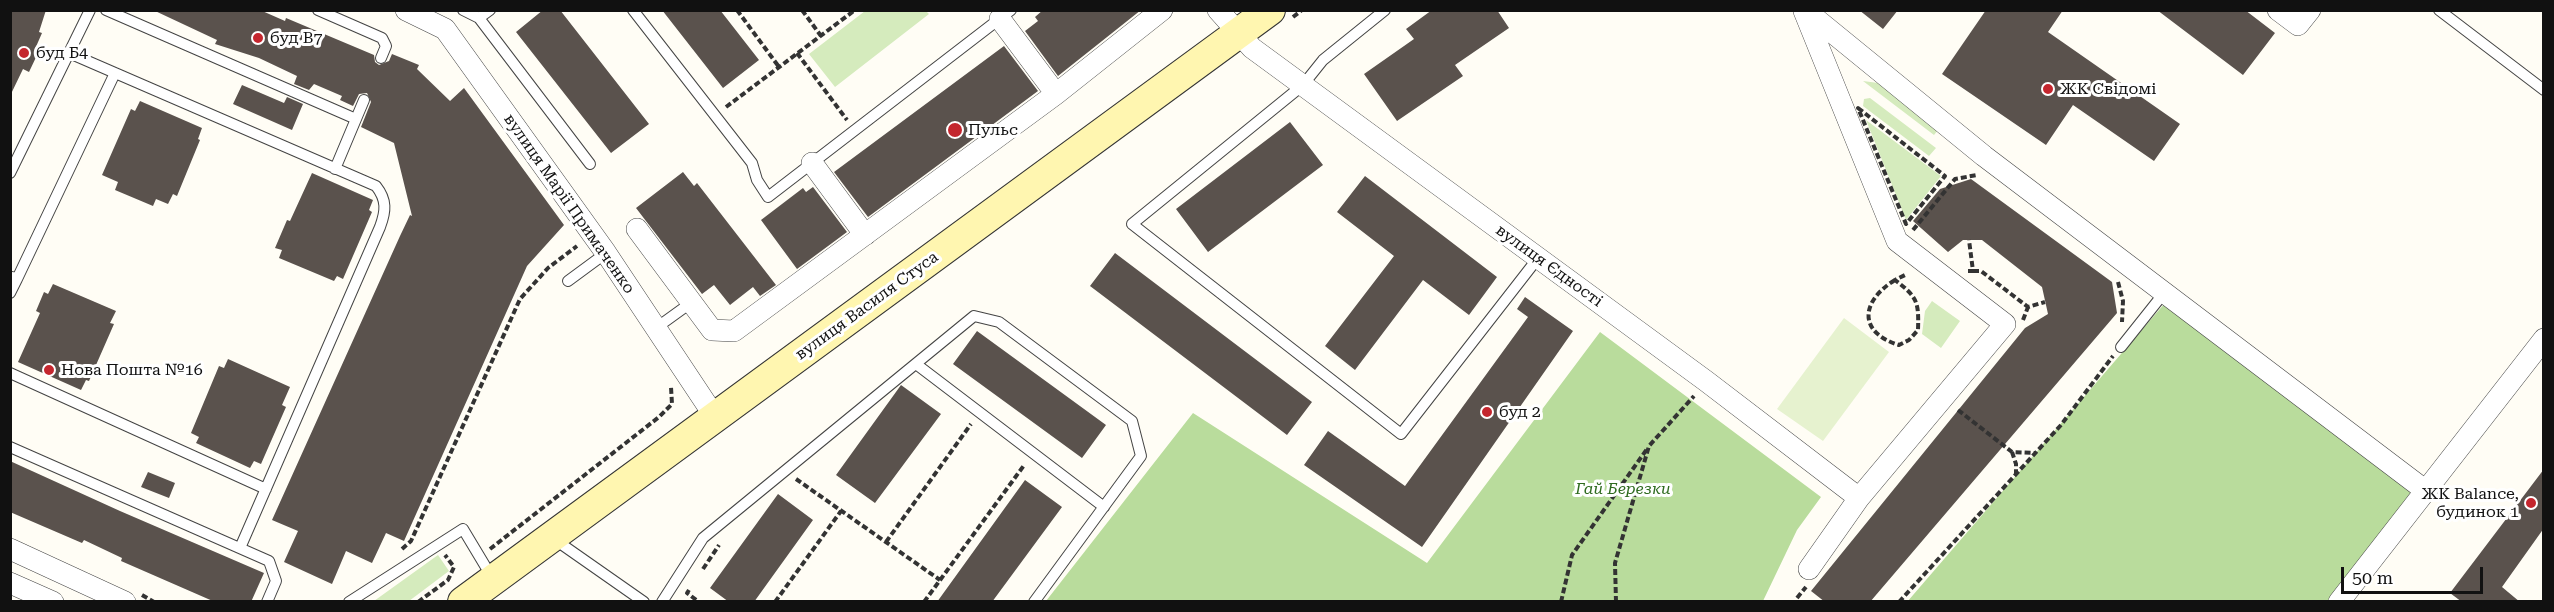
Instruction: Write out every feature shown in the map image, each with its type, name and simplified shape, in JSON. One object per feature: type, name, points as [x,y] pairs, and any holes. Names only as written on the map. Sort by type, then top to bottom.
[{"type":"main road","name":"вулиця Василя Стуса","points":[[463,602],[486,568],[551,538],[1270,10]]},
{"type":"street","name":"вулиця Марії Примаченко","points":[[406,10],[445,30],[606,254],[715,417]]},
{"type":"street","points":[[638,229],[712,330],[734,331],[1056,94],[1162,10]]},
{"type":"street","name":"вулиця Єдності","points":[[1218,10],[1238,34],[1303,85],[1706,381],[1859,498]]},
{"type":"street","points":[[1805,10],[1897,241],[2005,324],[1859,498],[1809,569]]},
{"type":"street","points":[[1805,10],[1984,156],[2426,491]]},
{"type":"street","points":[[2278,10],[2298,25],[2310,10]]},
{"type":"street","points":[[1006,15],[1056,94]]},
{"type":"street","points":[[813,163],[865,235]]},
{"type":"street","points":[[2339,602],[2544,339]]},
{"type":"street","points":[[10,549],[125,602]]},
{"type":"street","points":[[10,583],[53,602]]},
{"type":"lane","points":[[10,173],[90,10]]},
{"type":"lane","points":[[106,10],[356,118]]},
{"type":"lane","points":[[318,10],[382,39],[386,46],[381,58]]},
{"type":"lane","points":[[463,10],[479,18],[590,164]]},
{"type":"lane","points":[[479,18],[490,10]]},
{"type":"lane","points":[[633,10],[752,163],[757,180],[768,197],[1006,15]]},
{"type":"lane","points":[[1385,10],[1323,60],[1303,85],[1132,224],[1401,434],[1538,258]]},
{"type":"lane","points":[[2439,10],[2544,90]]},
{"type":"lane","points":[[69,54],[376,186],[382,194],[385,204],[384,217],[240,548]]},
{"type":"lane","points":[[10,293],[14,278],[115,73]]},
{"type":"lane","points":[[335,169],[364,100]]},
{"type":"lane","points":[[568,281],[606,254]]},
{"type":"lane","points":[[2119,348],[2164,293]]},
{"type":"lane","points":[[656,328],[692,302]]},
{"type":"lane","points":[[662,602],[704,538],[974,316],[999,322],[1132,421],[1141,456],[1034,602]]},
{"type":"lane","points":[[916,364],[1104,507]]},
{"type":"lane","points":[[10,373],[266,489]]},
{"type":"lane","points":[[10,447],[269,561],[276,581],[267,602]]},
{"type":"lane","points":[[350,602],[463,529],[486,568]]},
{"type":"lane","points":[[551,538],[644,602]]},
{"type":"path","points":[[737,10],[779,67]]},
{"type":"path","points":[[802,10],[821,36]]},
{"type":"path","points":[[714,115],[855,10]]},
{"type":"path","points":[[797,54],[854,130]]},
{"type":"path","points":[[1858,98],[1858,108],[1906,224],[1945,176],[1858,108]]},
{"type":"path","points":[[1920,237],[1913,231],[1955,179],[1979,175],[1970,168]]},
{"type":"path","points":[[1969,240],[1973,271]]},
{"type":"path","points":[[397,554],[411,541],[520,299],[548,268],[578,245]]},
{"type":"path","points":[[1895,280],[1912,293],[1918,316],[1918,330],[1909,340],[1899,345],[1877,334],[1869,323],[1872,299],[1882,288],[1906,273],[1916,277],[1929,265]]},
{"type":"path","points":[[1962,272],[1981,271],[2028,306],[2046,302]]},
{"type":"path","points":[[2109,275],[2118,282],[2123,301],[2120,332]]},
{"type":"path","points":[[1899,602],[2061,425],[2119,348]]},
{"type":"path","points":[[1561,602],[1572,555],[1649,446],[1706,381]]},
{"type":"path","points":[[486,568],[659,417],[672,404],[671,384]]},
{"type":"path","points":[[1953,406],[2012,452],[2016,474]]},
{"type":"path","points":[[963,418],[980,431]]},
{"type":"path","points":[[886,542],[972,424]]},
{"type":"path","points":[[1616,602],[1615,563],[1649,446]]},
{"type":"path","points":[[2012,452],[2036,453]]},
{"type":"path","points":[[924,602],[1033,453]]},
{"type":"path","points":[[1016,458],[1034,471]]},
{"type":"path","points":[[802,470],[793,477],[940,580]]},
{"type":"path","points":[[775,602],[841,511]]},
{"type":"path","points":[[698,576],[721,541]]},
{"type":"path","points":[[418,602],[448,580],[454,567],[436,546]]},
{"type":"path","points":[[693,584],[687,593],[699,602]]},
{"type":"green space","points":[[865,11],[926,11],[929,14],[835,87],[809,54]]},
{"type":"green space","points":[[1863,81],[1878,83],[1938,130],[1934,135]]},
{"type":"green space","points":[[1870,98],[1936,148],[1929,156],[1863,106],[1864,99]]},
{"type":"green space","points":[[1866,120],[1941,176],[1906,220]]},
{"type":"green space","points":[[1932,301],[1960,321],[1941,348],[1922,334],[1925,311]]},
{"type":"green space","points":[[2165,303],[2422,495],[2332,601],[1907,602]]},
{"type":"green space","points":[[1844,318],[1889,352],[1823,441],[1777,409]]},
{"type":"green space","name":"Гай Березки","points":[[1600,332],[1821,497],[1797,530],[1763,601],[1046,601],[1193,413],[1427,563]]},
{"type":"green space","points":[[438,555],[449,571],[409,601],[374,601]]},
{"type":"building","name":"буд Б4","points":[[10,10],[46,10],[39,32],[42,33],[35,49],[39,51],[29,72],[23,69],[10,96]]},
{"type":"building","points":[[153,10],[260,10],[285,21],[286,18],[374,55],[375,62],[379,65],[389,61],[392,54],[419,65],[417,69],[450,101],[464,88],[564,225],[527,266],[404,541],[386,533],[372,563],[346,551],[332,584],[284,562],[298,531],[272,520],[400,236],[410,215],[412,216],[394,143],[361,127],[371,102],[367,93],[359,94],[353,106],[340,100],[342,96],[314,84],[309,90],[294,84],[297,76],[259,58],[215,44],[217,40]]},
{"type":"building","points":[[543,10],[560,10],[649,124],[611,153],[516,32]]},
{"type":"building","points":[[662,10],[720,10],[759,60],[723,88]]},
{"type":"building","points":[[1043,10],[1141,10],[1058,76],[1025,31],[1038,21],[1035,17]]},
{"type":"building","points":[[1432,10],[1497,10],[1509,28],[1455,65],[1463,76],[1397,121],[1364,74],[1414,39],[1406,29]]},
{"type":"building","points":[[1859,10],[1898,10],[1883,29]]},
{"type":"building","name":"ЖК Свідомі","points":[[1986,10],[2063,10],[2048,32],[2180,124],[2154,161],[2073,105],[2046,145],[1942,74]]},
{"type":"building","points":[[2157,10],[2245,10],[2275,33],[2243,75]]},
{"type":"building","points":[[1004,46],[1038,91],[868,217],[834,172]]},
{"type":"building","points":[[242,85],[284,103],[287,97],[303,104],[292,130],[233,104]]},
{"type":"building","points":[[140,101],[202,128],[198,139],[200,140],[177,196],[173,194],[168,204],[156,199],[153,206],[115,190],[118,182],[102,175],[131,109],[135,111]]},
{"type":"building","points":[[1290,122],[1323,165],[1208,252],[1176,209]]},
{"type":"building","points":[[683,172],[694,186],[697,183],[776,285],[760,296],[753,287],[730,305],[714,285],[702,294],[636,208]]},
{"type":"building","points":[[312,173],[373,200],[369,210],[372,212],[343,279],[337,276],[334,281],[279,258],[282,250],[275,248]]},
{"type":"building","points":[[1365,176],[1497,277],[1469,315],[1423,280],[1355,370],[1325,346],[1394,256],[1337,212]]},
{"type":"building","points":[[1971,179],[2112,282],[2117,313],[1870,602],[1825,602],[1811,591],[2025,328],[2048,314],[2042,287],[1982,240],[1963,240],[1948,252],[1913,221],[1940,189]]},
{"type":"building","points":[[813,187],[847,232],[797,269],[761,220],[803,188],[806,192]]},
{"type":"building","points":[[1115,253],[1312,402],[1287,435],[1090,286]]},
{"type":"building","points":[[53,284],[116,311],[110,323],[114,324],[89,381],[86,380],[81,390],[18,362],[40,313],[36,311],[44,292],[48,294]]},
{"type":"building","name":"буд 2","points":[[1525,297],[1573,331],[1422,547],[1304,465],[1328,431],[1405,486],[1528,317],[1517,309]]},
{"type":"building","points":[[977,331],[1106,425],[1082,458],[953,364]]},
{"type":"building","points":[[228,359],[290,387],[282,405],[286,407],[261,464],[254,461],[250,468],[196,443],[199,437],[191,433],[219,366],[224,368]]},
{"type":"building","points":[[901,385],[941,414],[875,503],[836,475]]},
{"type":"building","points":[[10,461],[264,573],[251,602],[215,602],[121,561],[122,558],[84,540],[82,543],[10,512]]},
{"type":"building","points":[[2544,469],[2544,528],[2502,587],[2520,602],[2462,602],[2450,593]]},
{"type":"building","points":[[148,472],[175,483],[169,498],[141,487]]},
{"type":"building","points":[[1025,480],[1062,507],[992,602],[937,602]]},
{"type":"building","points":[[778,494],[813,520],[754,602],[729,602],[710,588]]},
{"type":"place","name":"буд В7","points":[[258,38]]},
{"type":"place","name":"буд Б4","points":[[24,53]]},
{"type":"place","name":"ЖК Свідомі","points":[[2048,89]]},
{"type":"place","name":"Пульс","points":[[955,130]]},
{"type":"place","name":"Нова Пошта №16","points":[[49,370]]},
{"type":"place","name":"буд 2","points":[[1487,412]]},
{"type":"place","name":"ЖК Balance, будинок 1","points":[[2531,503]]}]
